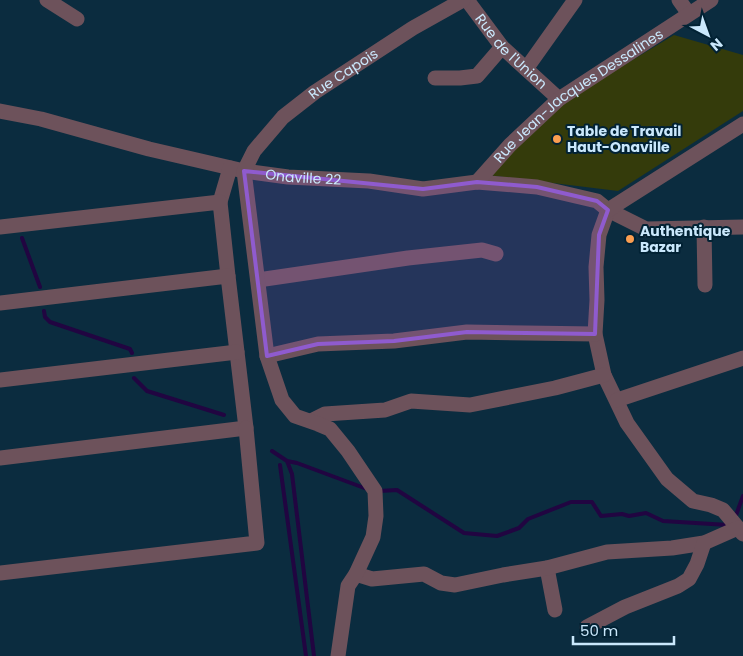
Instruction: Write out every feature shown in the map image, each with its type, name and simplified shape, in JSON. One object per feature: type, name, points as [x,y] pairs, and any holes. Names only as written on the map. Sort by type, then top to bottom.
[{"type":"street","points":[[47,0],[77,18]]},
{"type":"street","name":"Rue Capois","points":[[220,202],[237,169],[283,117],[316,92],[413,28],[463,0]]},
{"type":"street","name":"Rue de l'Union","points":[[467,0],[502,47],[559,99]]},
{"type":"street","points":[[526,69],[575,0]]},
{"type":"street","points":[[679,0],[689,14]]},
{"type":"street","name":"Rue Jean-Jacques Dessalines","points":[[477,182],[510,145],[559,99],[711,0]]},
{"type":"street","points":[[435,78],[477,76],[502,47]]},
{"type":"street","name":"Onaville 22","points":[[0,111],[40,119],[149,149],[237,169],[288,177],[370,181],[423,190],[477,182],[536,187],[597,201],[608,210],[646,229],[743,227]]},
{"type":"street","points":[[356,574],[372,579],[424,574],[441,583],[455,586],[503,575],[547,568],[607,552],[672,548],[704,543],[741,531],[723,510],[693,501],[667,479],[627,423],[604,375],[595,334],[596,267],[599,235],[608,210],[743,124]]},
{"type":"street","points":[[237,169],[258,280],[267,356],[282,400],[295,416],[330,429],[348,451],[375,491],[376,516],[373,536],[356,574],[348,586],[342,617],[338,656]]},
{"type":"street","points":[[0,227],[220,202],[257,543],[0,573]]},
{"type":"street","points":[[704,227],[705,286]]},
{"type":"street","points":[[258,280],[408,258],[482,250],[496,254]]},
{"type":"street","points":[[0,303],[228,276]]},
{"type":"street","points":[[267,356],[318,344],[394,341],[467,332],[595,334]]},
{"type":"street","points":[[0,380],[237,352]]},
{"type":"street","points":[[617,400],[743,358]]},
{"type":"street","points":[[311,421],[325,414],[385,410],[411,400],[470,405],[555,388],[604,375]]},
{"type":"street","points":[[0,458],[246,428]]},
{"type":"street","points":[[587,626],[625,607],[678,586],[688,579],[697,564],[704,543]]},
{"type":"street","points":[[547,568],[555,610]]},
{"type":"highlighted area","points":[[244,171],[423,189],[477,182],[537,187],[597,201],[608,210],[599,235],[595,334],[467,332],[394,341],[318,344],[267,356]]},
{"type":"green space","points":[[674,35],[743,55],[743,111],[618,191],[487,175],[551,109]]},
{"type":"waterway","points":[[22,238],[40,287]]},
{"type":"waterway","points":[[44,311],[45,317],[50,322],[130,349],[132,353]]},
{"type":"waterway","points":[[134,378],[147,391],[224,415]]},
{"type":"waterway","points":[[272,451],[287,461],[367,489]]},
{"type":"waterway","points":[[287,461],[292,474],[314,656]]},
{"type":"waterway","points":[[280,465],[306,656]]},
{"type":"waterway","points":[[379,491],[397,490],[464,533],[497,536],[519,528],[528,519],[571,502],[592,502],[601,516],[622,514],[629,516],[646,513],[663,521],[728,525]]},
{"type":"waterway","points":[[735,518],[743,496]]},
{"type":"place","name":"Table de Travail Haut-Onaville","points":[[557,139]]},
{"type":"place","name":"Authentique Bazar","points":[[630,239]]}]
